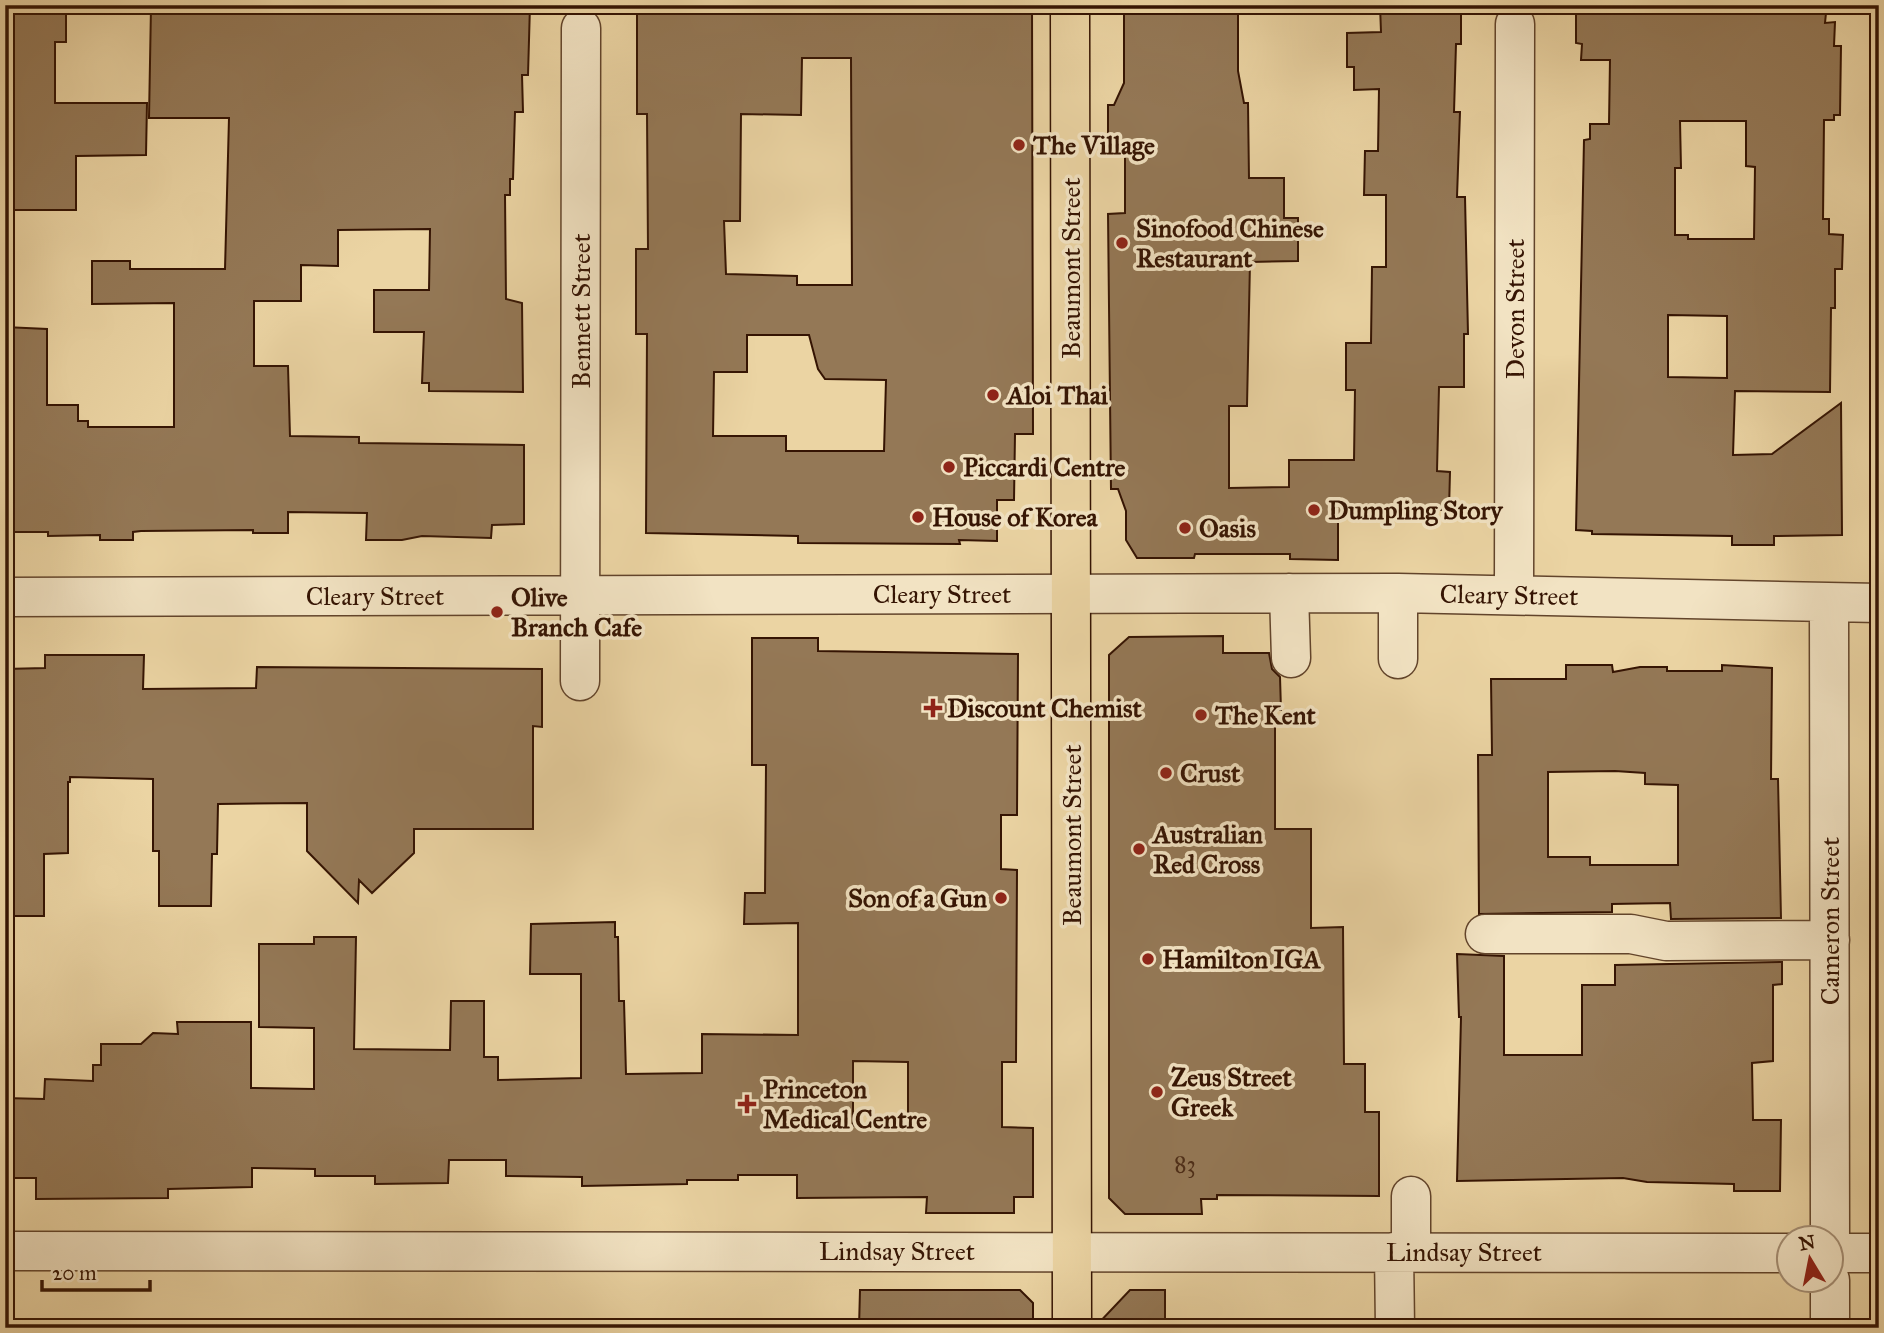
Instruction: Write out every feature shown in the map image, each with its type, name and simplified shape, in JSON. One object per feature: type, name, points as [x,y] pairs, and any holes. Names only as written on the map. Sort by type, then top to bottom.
[{"type":"main road","name":"Beaumont Street","points":[[1070,5],[1072,1328]]},
{"type":"street","name":"Devon Street","points":[[1514,594],[1515,24]]},
{"type":"street","name":"Bennett Street","points":[[580,681],[581,28]]},
{"type":"street","points":[[1289,593],[1291,658]]},
{"type":"street","name":"Cleary Street","points":[[5,597],[1398,593],[1879,603]]},
{"type":"street","points":[[1398,593],[1398,659]]},
{"type":"street","name":"Cameron Street","points":[[1829,603],[1830,1224]]},
{"type":"street","points":[[1485,934],[1630,934],[1666,941],[1830,940]]},
{"type":"street","points":[[1395,1328],[1402,1252],[1411,1196]]},
{"type":"street","name":"Lindsay Street","points":[[5,1251],[1776,1253]]},
{"type":"street","points":[[1846,1253],[1879,1253]]},
{"type":"street","points":[[1830,1294],[1830,1328]]},
{"type":"building","points":[[5,5],[66,5],[66,42],[55,42],[55,103],[147,103],[146,155],[76,156],[76,210],[5,210]]},
{"type":"building","points":[[530,5],[528,75],[522,75],[523,112],[515,112],[513,179],[510,179],[510,195],[505,195],[506,299],[522,303],[523,392],[429,391],[429,383],[422,383],[424,332],[374,332],[374,290],[429,290],[430,229],[338,230],[338,266],[301,265],[301,301],[254,301],[254,366],[288,366],[290,436],[359,437],[359,443],[524,445],[524,524],[492,525],[491,538],[422,536],[402,540],[366,540],[367,513],[288,512],[288,533],[253,533],[253,530],[141,531],[133,532],[133,540],[100,540],[100,535],[48,536],[48,532],[5,532],[5,327],[47,329],[47,405],[78,405],[78,421],[88,421],[88,427],[174,427],[174,303],[92,304],[92,261],[130,261],[130,269],[225,269],[229,118],[149,118],[151,7]]},
{"type":"building","points":[[637,5],[1032,5],[1033,434],[1015,434],[1014,500],[997,500],[997,541],[959,540],[960,544],[798,543],[798,536],[646,533],[647,334],[636,334],[636,249],[648,249],[647,114],[637,114]],"holes":[[[802,58],[851,58],[852,285],[797,285],[797,276],[726,274],[724,221],[740,221],[741,114],[801,115]],[[747,335],[809,335],[818,369],[825,379],[886,380],[884,451],[786,451],[786,436],[713,436],[714,372],[747,372]]]},
{"type":"building","points":[[1124,5],[1238,5],[1238,71],[1244,103],[1248,103],[1249,178],[1284,178],[1284,218],[1298,218],[1298,261],[1250,262],[1247,406],[1229,406],[1229,488],[1289,487],[1289,460],[1354,460],[1355,390],[1346,390],[1346,343],[1371,343],[1372,267],[1386,267],[1386,195],[1364,195],[1365,151],[1378,151],[1379,89],[1354,90],[1354,67],[1347,67],[1347,33],[1381,32],[1380,5],[1461,5],[1461,44],[1456,44],[1454,112],[1460,112],[1457,197],[1465,197],[1468,334],[1464,334],[1464,387],[1439,387],[1437,471],[1450,472],[1449,510],[1413,510],[1413,515],[1338,514],[1338,560],[1290,559],[1290,554],[1195,554],[1194,558],[1137,558],[1126,540],[1126,511],[1118,489],[1111,489],[1108,214],[1125,213],[1125,154],[1108,153],[1108,105],[1114,105],[1124,83]]},
{"type":"building","points":[[1587,5],[1789,5],[1789,13],[1826,13],[1825,23],[1835,22],[1834,46],[1841,46],[1840,115],[1834,115],[1834,120],[1824,120],[1823,219],[1829,219],[1829,234],[1843,235],[1842,269],[1835,269],[1835,308],[1831,308],[1830,392],[1735,391],[1733,455],[1772,454],[1841,403],[1842,535],[1774,536],[1774,545],[1732,545],[1732,536],[1592,534],[1592,531],[1576,530],[1584,140],[1590,139],[1590,124],[1609,124],[1610,60],[1581,60],[1582,44],[1576,43],[1576,12],[1587,12]],"holes":[[[1680,121],[1746,121],[1746,166],[1755,167],[1754,239],[1688,239],[1688,235],[1675,235],[1675,168],[1681,168]],[[1668,315],[1727,316],[1727,378],[1668,377]]]},
{"type":"building","points":[[1223,636],[1223,653],[1269,653],[1272,669],[1280,677],[1281,710],[1275,710],[1275,829],[1311,829],[1311,928],[1343,927],[1344,1064],[1365,1064],[1365,1112],[1379,1112],[1379,1196],[1217,1195],[1217,1199],[1201,1199],[1202,1214],[1125,1214],[1109,1198],[1109,655],[1129,637]]},
{"type":"building","points":[[752,638],[818,638],[818,651],[1018,654],[1017,815],[1001,815],[1001,869],[1017,870],[1016,1062],[1002,1062],[1002,1127],[1033,1128],[1033,1197],[1014,1197],[1014,1213],[926,1213],[927,1197],[797,1198],[797,1175],[738,1175],[738,1180],[687,1180],[687,1184],[582,1186],[582,1177],[506,1176],[506,1160],[449,1160],[448,1183],[375,1184],[375,1176],[315,1176],[315,1169],[252,1168],[252,1187],[168,1189],[168,1198],[36,1199],[36,1178],[5,1178],[5,1098],[44,1099],[45,1079],[93,1081],[93,1065],[101,1065],[101,1044],[141,1044],[153,1033],[178,1034],[177,1022],[251,1022],[251,1088],[314,1089],[314,1028],[259,1027],[259,944],[314,944],[314,937],[356,937],[354,1049],[450,1050],[451,1001],[484,1001],[484,1057],[498,1057],[498,1080],[581,1078],[581,974],[530,974],[531,924],[615,922],[615,937],[618,937],[619,1001],[624,1001],[626,1074],[702,1073],[702,1034],[798,1035],[798,923],[744,924],[745,893],[765,893],[766,765],[752,765]],"holes":[[[853,1061],[908,1062],[908,1125],[853,1126]]]},
{"type":"building","points":[[45,655],[144,655],[143,689],[256,688],[257,667],[542,669],[542,727],[533,726],[533,829],[414,829],[414,853],[372,893],[359,880],[358,903],[307,851],[307,803],[218,804],[217,854],[212,854],[211,906],[159,906],[159,851],[153,851],[153,779],[70,777],[68,853],[44,854],[44,916],[5,916],[5,669],[45,668]]},
{"type":"building","points":[[1566,665],[1612,665],[1613,672],[1640,667],[1667,667],[1667,671],[1722,671],[1722,665],[1772,668],[1771,779],[1778,779],[1781,918],[1671,919],[1670,903],[1612,904],[1612,912],[1479,914],[1478,755],[1492,755],[1491,679],[1566,679]],"holes":[[[1548,772],[1645,773],[1645,784],[1678,785],[1678,865],[1590,865],[1590,857],[1548,857]]]},
{"type":"building","points":[[1457,954],[1504,956],[1504,1055],[1582,1055],[1582,985],[1615,985],[1615,965],[1782,962],[1782,984],[1773,985],[1773,1061],[1752,1063],[1753,1120],[1781,1120],[1780,1191],[1734,1191],[1734,1184],[1647,1182],[1623,1178],[1457,1181],[1461,1017]]},
{"type":"building","points":[[860,1290],[1020,1290],[1033,1303],[1033,1328],[859,1328]]},
{"type":"building","points":[[1130,1290],[1165,1290],[1165,1328],[1094,1328]]},
{"type":"place","name":"The Village","points":[[1019,145]]},
{"type":"place","name":"Sinofood Chinese Restaurant","points":[[1122,243]]},
{"type":"place","name":"Aloi Thai","points":[[993,395]]},
{"type":"place","name":"Piccardi Centre","points":[[949,467]]},
{"type":"place","name":"Dumpling Story","points":[[1314,510]]},
{"type":"place","name":"House of Korea","points":[[918,517]]},
{"type":"place","name":"Oasis","points":[[1185,528]]},
{"type":"place","name":"Olive Branch Cafe","points":[[497,612]]},
{"type":"place","name":"Discount Chemist","points":[[933,708]]},
{"type":"place","name":"The Kent","points":[[1201,715]]},
{"type":"place","name":"Crust","points":[[1166,773]]},
{"type":"place","name":"Australian Red Cross","points":[[1139,849]]},
{"type":"place","name":"Son of a Gun","points":[[1001,898]]},
{"type":"place","name":"Hamilton IGA","points":[[1148,959]]},
{"type":"place","name":"Zeus Street Greek","points":[[1157,1092]]},
{"type":"place","name":"Princeton Medical Centre","points":[[747,1104]]}]
